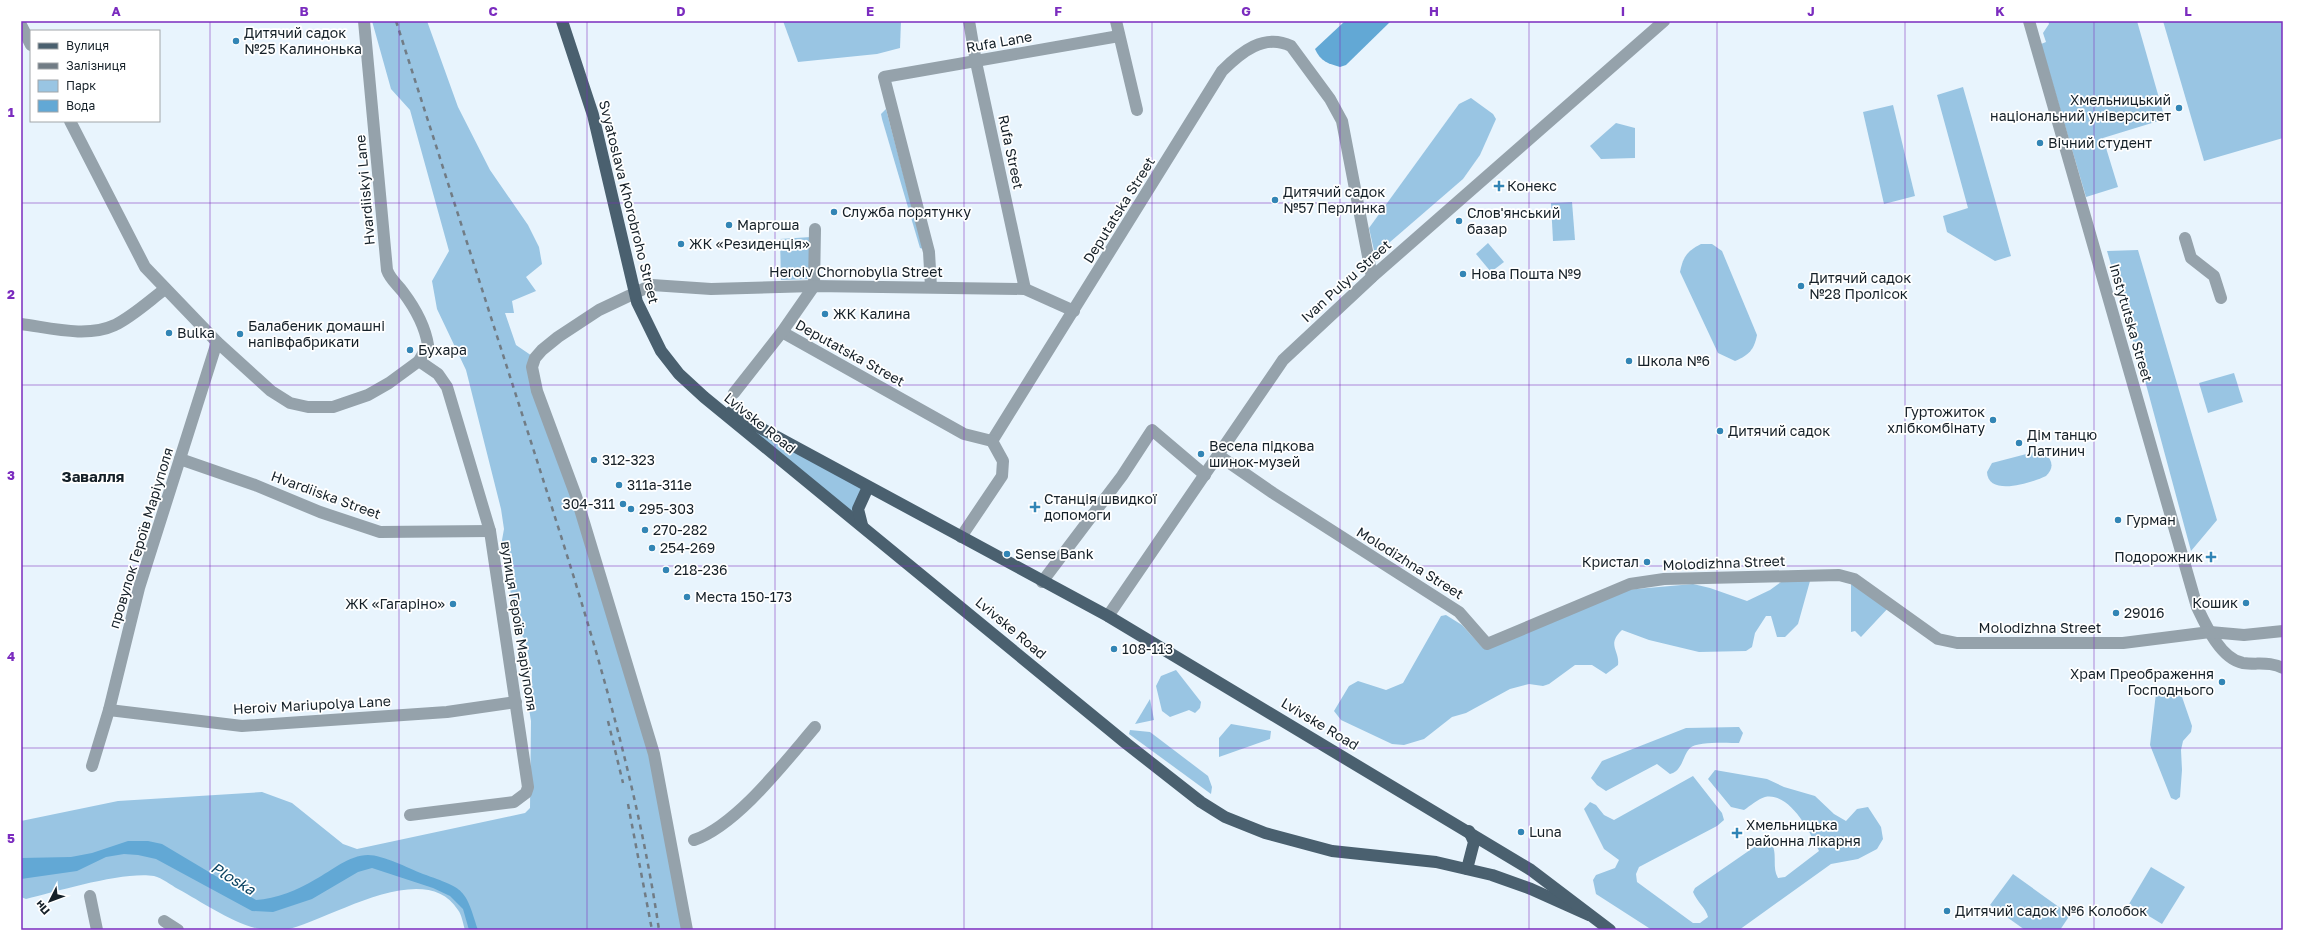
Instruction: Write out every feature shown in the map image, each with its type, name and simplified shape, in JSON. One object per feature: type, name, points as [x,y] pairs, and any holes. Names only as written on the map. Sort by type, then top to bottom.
[{"type":"main road","name":"Svyatoslava Khorobroho Street","points":[[562,21],[593,116],[635,292],[646,324],[661,351],[679,374],[704,397]]},
{"type":"main road","name":"Lvivske Road","points":[[704,397],[1042,582],[1108,616],[1542,876],[1589,915],[1610,930]]},
{"type":"main road","name":"Lvivske Road","points":[[704,397],[862,525],[1126,744],[1201,802],[1225,817],[1265,833],[1332,851],[1436,862],[1467,868],[1531,889],[1589,915]]},
{"type":"main road","points":[[862,525],[858,509],[868,487]]},
{"type":"main road","points":[[1467,868],[1474,842],[1469,831]]},
{"type":"street","name":"Hvardiiskyi Lane","points":[[364,21],[387,270],[391,279],[410,302],[422,323],[428,345],[419,361]]},
{"type":"street","name":"Rufa Street","points":[[969,21],[976,62],[1026,289]]},
{"type":"street","points":[[1116,21],[1137,110]]},
{"type":"street","name":"Ivan Pulyu Street","points":[[1108,616],[1283,360],[1372,277],[1664,21]]},
{"type":"street","name":"Instytutska Street","points":[[2029,21],[2197,607],[2210,632],[2229,658],[2243,663],[2268,664],[2283,668]]},
{"type":"street","points":[[21,25],[30,43]]},
{"type":"street","name":"Rufa Lane","points":[[931,287],[929,252],[884,77],[1119,36]]},
{"type":"street","name":"Deputatska Street","points":[[782,332],[964,434],[992,441],[1222,71],[1248,48],[1262,43],[1282,42],[1292,46],[1330,99],[1342,121],[1372,277]]},
{"type":"street","points":[[71,122],[143,264],[165,289],[217,342],[272,392],[290,403],[308,407],[333,407],[352,401],[389,383],[419,361]]},
{"type":"street","points":[[814,286],[815,229]]},
{"type":"street","points":[[2185,238],[2190,258],[2214,276],[2221,298]]},
{"type":"street","name":"Heroiv Chornobylia Street","points":[[688,930],[654,754],[576,496],[537,391],[532,367],[542,350],[558,337],[599,310],[652,285],[711,289],[814,286],[1026,289],[1074,311]]},
{"type":"street","name":"Deputatska Street","points":[[734,393],[782,332],[814,286]]},
{"type":"street","points":[[21,324],[78,331],[108,327],[125,319],[165,289]]},
{"type":"street","name":"провулок Героїв Маріуполя","points":[[92,766],[109,710],[139,588],[217,342]]},
{"type":"street","name":"вулиця Героїв Маріуполя","points":[[410,815],[514,802],[526,793],[528,787],[490,531],[447,387],[438,374],[419,361]]},
{"type":"street","points":[[1042,582],[1122,476],[1152,430],[1204,475]]},
{"type":"street","points":[[961,537],[1002,476],[1003,461],[992,441]]},
{"type":"street","name":"Molodizhna Street","points":[[1218,455],[1286,501],[1459,612],[1487,644],[1630,584],[1664,579],[1839,575],[1854,579],[1938,639],[1956,643],[2123,643],[2210,632],[2244,635],[2283,631]]},
{"type":"street","name":"Hvardiiska Street","points":[[180,459],[255,485],[320,512],[380,532],[490,531]]},
{"type":"street","name":"Heroiv Mariupolya Lane","points":[[109,710],[242,726],[447,712],[516,702]]},
{"type":"street","points":[[694,840],[731,818],[775,773],[815,728]]},
{"type":"street","points":[[90,896],[97,930]]},
{"type":"street","points":[[164,921],[178,930]]},
{"type":"green space","points":[[372,21],[427,21],[458,107],[490,170],[528,225],[539,247],[542,264],[526,277],[536,291],[512,301],[514,313],[505,313],[516,345],[535,358],[532,367],[654,754],[687,930],[465,930],[458,910],[443,895],[423,889],[399,890],[349,906],[302,925],[284,930],[271,931],[243,924],[229,918],[160,878],[141,875],[109,879],[26,899],[21,897],[21,821],[118,801],[262,792],[292,803],[343,844],[357,849],[525,813],[530,808],[531,721],[528,703],[531,696],[532,672],[525,639],[517,631],[502,540],[504,529],[501,509],[466,370],[437,309],[432,281],[449,251],[410,110],[391,89]]},
{"type":"green space","points":[[783,21],[901,21],[900,48],[877,54],[798,62]]},
{"type":"green space","points":[[2048,21],[2137,21],[2165,119],[2103,138],[2118,187],[2086,197],[2041,44],[2046,42],[2043,33],[2049,24]]},
{"type":"green space","points":[[2163,21],[2283,21],[2283,138],[2204,161]]},
{"type":"green space","points":[[1963,87],[2011,256],[1995,261],[1947,232],[1943,216],[1968,208],[1937,95]]},
{"type":"green space","points":[[1471,98],[1493,114],[1496,119],[1480,155],[1463,179],[1375,255],[1369,228],[1459,104]]},
{"type":"green space","points":[[1893,105],[1915,196],[1884,204],[1863,112]]},
{"type":"green space","points":[[886,109],[923,249],[920,248],[882,119],[881,114]]},
{"type":"green space","points":[[1616,123],[1635,128],[1635,158],[1601,159],[1590,146]]},
{"type":"green space","points":[[1572,202],[1575,240],[1553,241],[1551,203]]},
{"type":"green space","points":[[811,237],[812,279],[781,280],[780,239]]},
{"type":"green space","points":[[1488,243],[1504,262],[1491,272],[1476,254]]},
{"type":"green space","points":[[1701,244],[1712,244],[1722,251],[1757,335],[1754,345],[1750,351],[1744,357],[1735,361],[1718,353],[1680,272],[1686,255],[1692,249]]},
{"type":"green space","points":[[2138,250],[2217,520],[2191,551],[2147,388],[2107,251]]},
{"type":"green space","points":[[2234,373],[2243,402],[2208,413],[2199,383]]},
{"type":"green space","points":[[704,397],[868,487],[859,502],[862,525]]},
{"type":"green space","points":[[2034,452],[2045,453],[2050,459],[2052,464],[2049,473],[2046,476],[2031,482],[2011,486],[2002,486],[1989,480],[1987,472],[1992,463]]},
{"type":"green space","points":[[1785,579],[1810,581],[1798,624],[1785,637],[1777,637],[1771,616],[1766,616],[1755,633],[1752,647],[1746,651],[1699,652],[1649,640],[1622,630],[1617,635],[1614,644],[1618,665],[1606,674],[1592,665],[1575,665],[1549,684],[1543,686],[1529,684],[1510,689],[1466,713],[1452,717],[1424,739],[1404,745],[1392,744],[1341,720],[1334,711],[1349,686],[1358,681],[1386,690],[1403,683],[1441,616],[1446,615],[1462,625],[1483,648],[1625,590],[1693,584],[1710,588],[1747,601],[1770,590]]},
{"type":"green space","points":[[1851,579],[1890,606],[1861,637],[1855,631],[1851,632]]},
{"type":"green space","points":[[1176,670],[1201,702],[1200,708],[1195,713],[1189,710],[1170,717],[1162,711],[1156,686],[1161,676]]},
{"type":"green space","points":[[2160,689],[2168,693],[2181,694],[2192,726],[2191,732],[2183,741],[2181,750],[2182,770],[2180,797],[2176,800],[2171,798],[2150,745],[2156,693]]},
{"type":"green space","points":[[1150,699],[1154,720],[1135,724]]},
{"type":"green space","points":[[1231,724],[1271,731],[1270,739],[1219,757],[1219,738]]},
{"type":"green space","points":[[1739,727],[1743,733],[1739,743],[1713,743],[1694,746],[1690,748],[1679,768],[1673,773],[1670,774],[1657,764],[1606,791],[1597,785],[1591,778],[1602,761],[1686,728]]},
{"type":"green space","points":[[1130,730],[1150,732],[1208,776],[1212,787],[1211,794],[1129,734]]},
{"type":"green space","points":[[1715,770],[1767,779],[1784,787],[1815,796],[1834,814],[1846,821],[1857,809],[1868,807],[1881,827],[1883,839],[1877,849],[1858,859],[1831,864],[1739,930],[1652,930],[1596,894],[1593,880],[1596,875],[1615,868],[1619,860],[1604,849],[1584,809],[1590,802],[1596,805],[1604,815],[1614,820],[1693,776],[1722,813],[1724,820],[1717,826],[1639,867],[1636,874],[1637,882],[1693,923],[1700,923],[1708,917],[1693,892],[1695,888],[1763,841],[1770,841],[1773,846],[1775,855],[1775,869],[1778,878],[1785,877],[1819,851],[1805,824],[1791,807],[1783,801],[1774,797],[1765,797],[1744,810],[1731,807],[1708,779]]},
{"type":"green space","points":[[2151,867],[2185,887],[2162,924],[2129,904]]},
{"type":"green space","points":[[2013,874],[2070,915],[2060,930],[2025,930],[1990,905]]},
{"type":"water","points":[[1345,21],[1391,21],[1346,65],[1340,67],[1325,61],[1319,56],[1315,49]]},
{"type":"water","points":[[128,841],[148,841],[162,844],[256,900],[279,896],[294,890],[309,883],[347,860],[368,855],[381,857],[455,887],[466,898],[478,930],[469,930],[463,909],[450,896],[433,888],[372,868],[358,872],[312,899],[273,912],[252,911],[156,859],[138,855],[124,854],[106,857],[77,871],[21,879],[21,858],[71,857],[92,853]]},
{"type":"railway","points":[[396,21],[588,623],[636,806],[649,868],[659,930]]},
{"type":"railway","points":[[608,721],[623,783]]},
{"type":"railway","points":[[628,804],[652,930]]},
{"type":"place","name":"Дитячий садок №25 Калинонька","points":[[236,41]]},
{"type":"place","name":"Хмельницький національний університет","points":[[2179,108]]},
{"type":"place","name":"Вічний студент","points":[[2040,143]]},
{"type":"place","name":"Конекс","points":[[1499,186]]},
{"type":"place","name":"Дитячий садок №57 Перлинка","points":[[1275,200]]},
{"type":"place","name":"Служба порятунку","points":[[834,212]]},
{"type":"place","name":"Слов'янський базар","points":[[1459,221]]},
{"type":"place","name":"Маргоша","points":[[729,225]]},
{"type":"place","name":"ЖК «Резиденція»","points":[[681,244]]},
{"type":"place","name":"Нова Пошта №9","points":[[1463,274]]},
{"type":"place","name":"Дитячий садок №28 Пролісок","points":[[1801,286]]},
{"type":"place","name":"ЖК Калина","points":[[825,314]]},
{"type":"place","name":"Bulka","points":[[169,333]]},
{"type":"place","name":"Балабеник домашні напівфабрикати","points":[[240,334]]},
{"type":"place","name":"Бухара","points":[[410,350]]},
{"type":"place","name":"Школа №6","points":[[1629,361]]},
{"type":"place","name":"Гуртожиток хлібкомбінату","points":[[1993,420]]},
{"type":"place","name":"Дитячий садок","points":[[1720,431]]},
{"type":"place","name":"Дім танцю Латинич","points":[[2019,443]]},
{"type":"place","name":"Весела підкова шинок-музей","points":[[1201,454]]},
{"type":"place","name":"312-323","points":[[594,460]]},
{"type":"place","name":"311а-311е","points":[[619,485]]},
{"type":"place","name":"304-311","points":[[623,504]]},
{"type":"place","name":"Станція швидкої допомоги","points":[[1035,507]]},
{"type":"place","name":"295-303","points":[[631,509]]},
{"type":"place","name":"Гурман","points":[[2118,520]]},
{"type":"place","name":"270-282","points":[[645,530]]},
{"type":"place","name":"254-269","points":[[652,548]]},
{"type":"place","name":"Sense Bank","points":[[1007,554]]},
{"type":"place","name":"Подорожник","points":[[2211,557]]},
{"type":"place","name":"Кристал","points":[[1647,562]]},
{"type":"place","name":"218-236","points":[[666,570]]},
{"type":"place","name":"Места 150-173","points":[[687,597]]},
{"type":"place","name":"Кошик","points":[[2246,603]]},
{"type":"place","name":"ЖК «Гагаріно»","points":[[453,604]]},
{"type":"place","name":"29016","points":[[2116,613]]},
{"type":"place","name":"108-113","points":[[1114,649]]},
{"type":"place","name":"Храм Преображення Господнього","points":[[2222,682]]},
{"type":"place","name":"Luna","points":[[1521,832]]},
{"type":"place","name":"Хмельницька районна лікарня","points":[[1737,833]]},
{"type":"place","name":"Дитячий садок №6 Колобок","points":[[1947,911]]},
{"type":"district","name":"Завалля","points":[[93,477]]},
{"type":"water label","name":"Ploska","points":[[233,879]]}]
